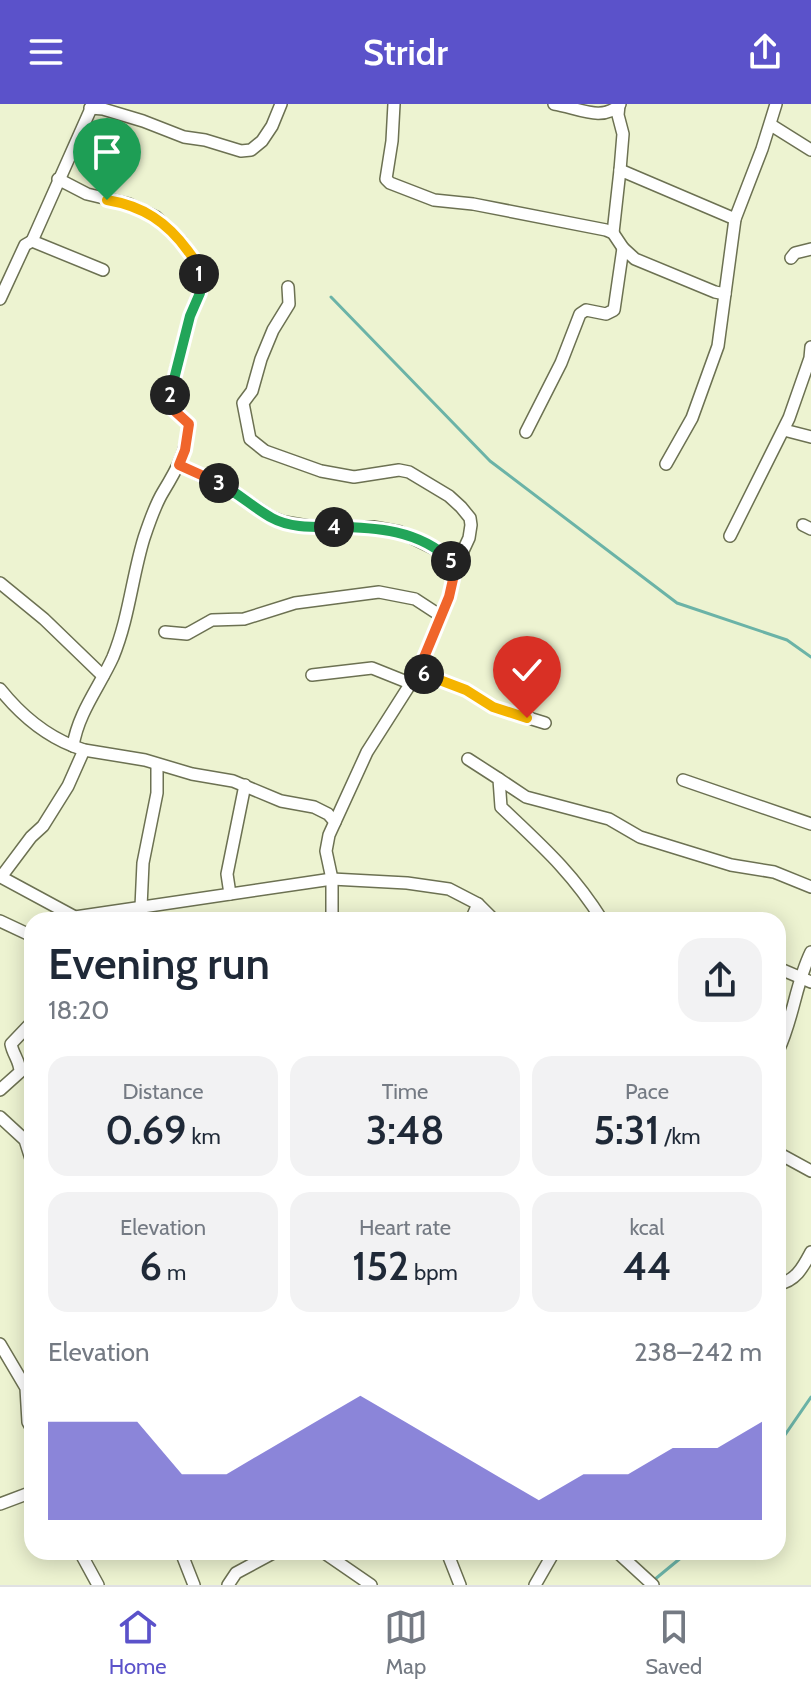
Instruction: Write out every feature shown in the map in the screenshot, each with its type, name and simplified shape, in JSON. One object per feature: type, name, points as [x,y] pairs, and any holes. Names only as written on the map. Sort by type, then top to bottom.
[{"type":"street","points":[[0,299],[25,245],[32,241],[92,106],[184,137],[241,151],[251,150],[262,141],[281,104]]},
{"type":"street","points":[[394,104],[386,179],[390,183],[434,200],[473,204],[613,233]]},
{"type":"street","points":[[554,104],[599,114],[608,114],[619,104]]},
{"type":"street","points":[[619,104],[618,115],[623,134],[613,233],[635,259],[725,294]]},
{"type":"street","points":[[666,464],[692,418],[718,346],[735,219],[776,104]]},
{"type":"street","points":[[771,125],[811,150]]},
{"type":"street","points":[[620,170],[735,219]]},
{"type":"street","points":[[58,179],[87,194],[129,204],[156,217],[181,241],[199,267],[200,293],[190,316],[167,404],[189,424],[185,450],[162,493],[145,535],[122,634],[81,718],[79,748],[49,819],[1,877],[62,912]]},
{"type":"street","points":[[32,241],[103,270]]},
{"type":"street","points":[[526,432],[561,363],[580,314],[586,310],[606,314],[614,310],[623,248]]},
{"type":"street","points":[[791,258],[795,253],[811,249]]},
{"type":"street","points":[[288,287],[289,304],[273,330],[252,391],[243,403],[250,439],[265,451],[321,471],[354,477],[403,470],[449,496],[470,518],[471,525],[441,616],[418,672],[367,752],[335,822],[326,851],[332,879],[332,912]]},
{"type":"street","points":[[730,536],[784,430],[809,363],[811,347]]},
{"type":"street","points":[[784,430],[811,437]]},
{"type":"street","points":[[179,465],[231,490],[271,517],[284,522],[314,527],[373,527],[400,532],[443,553],[456,566]]},
{"type":"street","points":[[0,583],[44,619],[103,676]]},
{"type":"street","points":[[165,632],[187,634],[212,620],[244,619],[295,603],[379,592],[415,599],[441,616]]},
{"type":"street","points":[[312,675],[372,668],[412,684]]},
{"type":"street","points":[[418,672],[466,690],[493,707],[545,723]]},
{"type":"street","points":[[0,689],[25,716],[54,739],[79,748],[145,760],[245,785],[281,801],[314,807],[328,814],[335,822]]},
{"type":"street","points":[[468,759],[526,797],[609,819],[640,837],[718,862],[774,872],[811,887]]},
{"type":"street","points":[[141,907],[143,863],[157,793],[157,765]]},
{"type":"street","points":[[499,779],[501,807],[551,853],[583,890],[597,912]]},
{"type":"street","points":[[683,780],[811,824]]},
{"type":"street","points":[[230,894],[227,874],[245,785]]},
{"type":"street","points":[[110,912],[332,879],[407,883],[449,889],[478,904],[486,912]]},
{"type":"street","points":[[474,912],[478,904]]},
{"type":"street","points":[[0,921],[24,932]]},
{"type":"street","points":[[786,1031],[805,980],[811,952]]},
{"type":"street","points":[[786,972],[805,980]]},
{"type":"street","points":[[0,1090],[20,1072],[20,1063],[11,1044],[24,1030]]},
{"type":"street","points":[[0,1117],[24,1139]]},
{"type":"street","points":[[786,1157],[811,1171]]},
{"type":"street","points":[[786,1280],[798,1274],[811,1252]]},
{"type":"street","points":[[0,1344],[24,1385]]},
{"type":"street","points":[[0,1504],[24,1495]]},
{"type":"street","points":[[84,1560],[98,1585]]},
{"type":"street","points":[[184,1560],[194,1585]]},
{"type":"street","points":[[228,1585],[236,1573],[261,1560]]},
{"type":"street","points":[[335,1560],[371,1585]]},
{"type":"street","points":[[450,1560],[460,1585]]},
{"type":"street","points":[[535,1585],[549,1560]]},
{"type":"street","points":[[626,1560],[653,1585]]},
{"type":"waterway","points":[[331,297],[490,461],[677,603],[787,640],[811,657]]},
{"type":"waterway","points":[[786,1433],[811,1397]]},
{"type":"waterway","points":[[654,1580],[678,1560]]},
{"type":"route","points":[[107,200],[129,204],[156,217],[181,241],[199,267],[200,293],[190,316],[167,404],[189,424],[179,465],[231,490],[271,517],[284,522],[314,527],[387,529],[443,553],[456,566],[449,597],[418,672],[466,690],[493,707],[527,718]]}]
